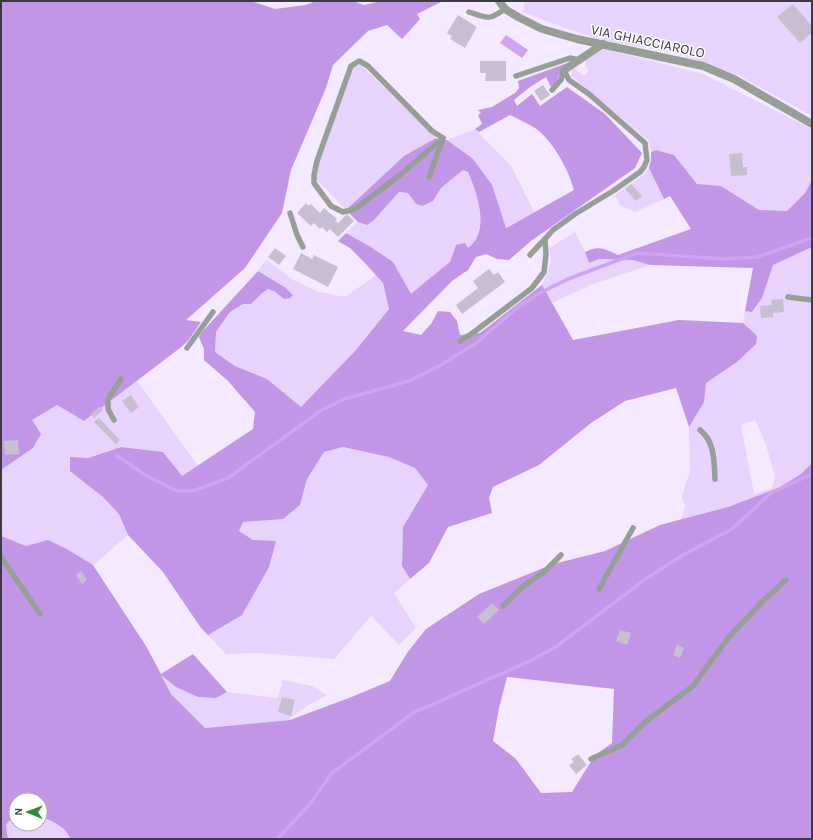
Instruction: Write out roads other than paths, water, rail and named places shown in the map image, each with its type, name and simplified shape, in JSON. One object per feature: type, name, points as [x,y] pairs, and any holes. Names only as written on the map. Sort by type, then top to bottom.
[{"type":"street","name":"VIA GHIACCIAROLO","points":[[502,4],[518,17],[542,29],[577,39],[703,66],[734,79],[812,124]]},
{"type":"street","points":[[564,70],[602,44]]},
{"type":"lane","points":[[469,12],[487,18],[495,16],[502,4]]},
{"type":"lane","points":[[516,76],[566,59],[570,58],[579,60]]},
{"type":"lane","points":[[359,60],[368,66],[432,131],[443,138],[400,175],[355,209],[343,212],[331,206],[314,183],[317,161],[351,66],[359,60]]},
{"type":"lane","points":[[552,90],[561,80],[564,70]]},
{"type":"lane","points":[[530,255],[553,230],[640,172],[647,160],[645,143],[589,94],[569,80],[564,70]]},
{"type":"lane","points":[[429,177],[443,138]]},
{"type":"lane","points":[[290,213],[297,235],[304,247]]},
{"type":"lane","points":[[460,341],[532,288],[544,272],[546,255],[545,239]]},
{"type":"lane","points":[[788,297],[812,300]]},
{"type":"lane","points":[[187,348],[213,312]]},
{"type":"lane","points":[[114,420],[108,409],[108,399],[121,379]]},
{"type":"lane","points":[[700,430],[706,435],[714,454],[715,479]]},
{"type":"lane","points":[[599,589],[633,528]]},
{"type":"lane","points":[[503,606],[521,588],[544,572],[561,555]]},
{"type":"lane","points":[[1,557],[40,614]]},
{"type":"lane","points":[[591,759],[622,745],[645,722],[693,686],[728,638],[765,599],[786,580]]},
{"type":"waterway","points":[[117,456],[147,476],[177,491],[193,491],[228,478],[320,411],[344,399],[409,381],[439,366],[475,344],[518,307],[540,293],[568,279],[637,253],[724,259],[757,257],[812,238]]},
{"type":"waterway","points":[[277,839],[309,805],[332,773],[413,713],[532,660],[557,646],[647,578],[683,555],[732,529],[771,493],[810,475],[812,472]]}]
